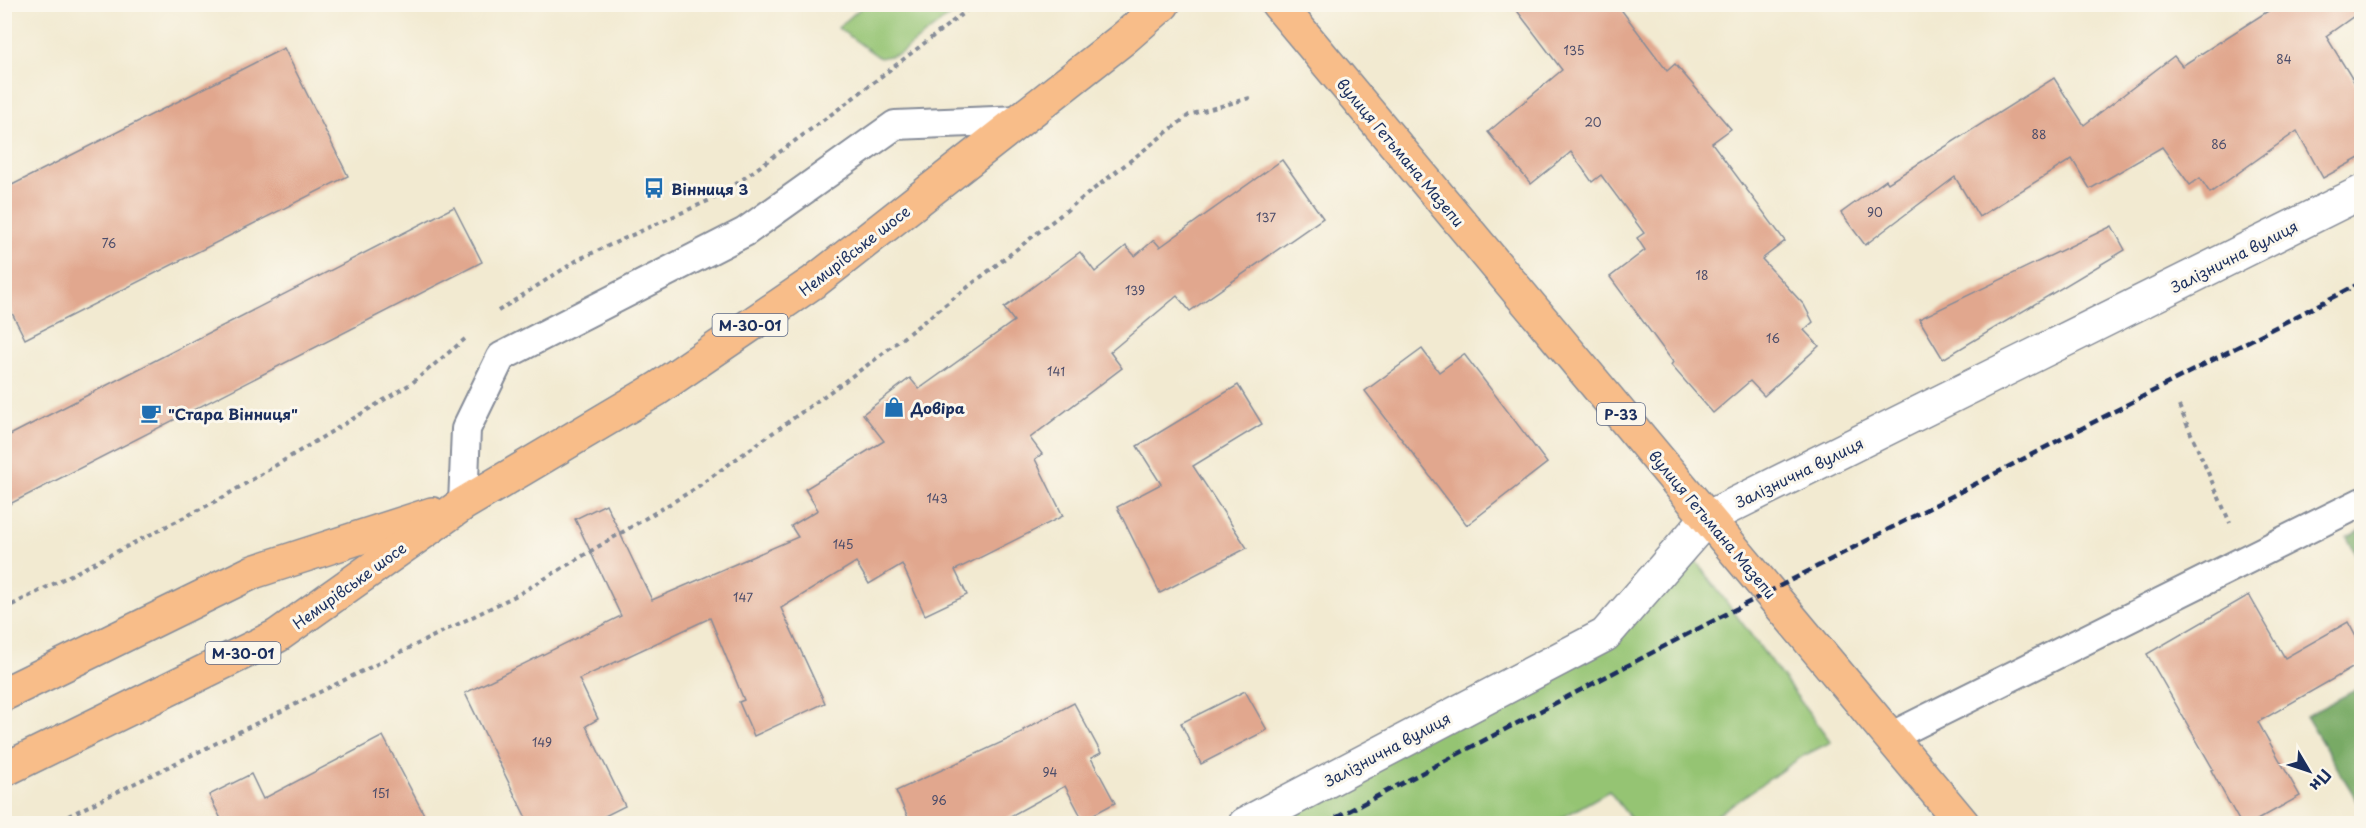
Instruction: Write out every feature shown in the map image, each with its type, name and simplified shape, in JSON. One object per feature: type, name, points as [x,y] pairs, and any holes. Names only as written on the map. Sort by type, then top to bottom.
[{"type":"main road","name":"Немирівське шосе","points":[[4,770],[277,636],[463,504],[657,389],[815,281],[1123,39],[1163,4]]},
{"type":"main road","name":"вулиця Гетьмана Мазепи","points":[[1278,4],[1963,824]]},
{"type":"main road","name":"Немирівське шосе","points":[[4,694],[253,572],[463,504]]},
{"type":"street","name":"Залізнична вулиця","points":[[1245,824],[1605,635],[1707,518],[2361,192]]},
{"type":"lane","points":[[463,504],[466,429],[501,357],[744,232],[895,125],[1020,120]]},
{"type":"lane","points":[[1890,737],[2361,502]]},
{"type":"path","points":[[52,824],[519,594],[693,490],[873,361],[1189,116],[1253,97]]},
{"type":"path","points":[[2179,406],[2246,559]]},
{"type":"green space","points":[[864,5],[964,5],[899,54],[880,58],[838,28]]},
{"type":"green space","points":[[2361,530],[2361,565],[2347,537]]},
{"type":"green space","points":[[1683,544],[1831,742],[1803,756],[1705,823],[1634,823],[1609,791],[1553,823],[1245,824],[1605,635]]},
{"type":"green space","points":[[2361,687],[2361,807],[2306,716]]},
{"type":"building","points":[[1512,4],[1617,4],[1667,71],[1675,64],[1731,129],[1712,143],[1785,241],[1762,259],[1804,305],[1813,322],[1804,330],[1819,346],[1764,396],[1750,381],[1713,413],[1671,365],[1673,362],[1610,277],[1645,250],[1637,238],[1644,233],[1601,175],[1592,182],[1571,152],[1531,184],[1488,132],[1562,70]]},
{"type":"building","points":[[2279,4],[2361,4],[2361,11],[2326,36],[2361,93],[2361,157],[2323,178],[2297,131],[2210,193],[2200,178],[2190,185],[2162,147],[2090,189],[2072,159],[1979,217],[1955,177],[1865,245],[1841,213],[1886,180],[1888,183],[2054,78],[2084,125],[2174,56],[2182,66]]},
{"type":"building","points":[[284,48],[348,176],[25,339],[4,297],[4,189]]},
{"type":"building","points":[[1282,160],[1323,218],[1190,311],[1177,296],[1110,352],[1122,368],[1030,438],[1042,454],[1035,459],[1063,516],[955,570],[967,595],[925,615],[902,564],[869,584],[856,562],[781,608],[825,703],[754,736],[739,702],[744,700],[710,618],[579,679],[598,719],[586,726],[625,806],[589,824],[529,824],[465,693],[621,616],[575,519],[606,504],[652,600],[798,537],[791,526],[818,510],[805,489],[884,441],[863,414],[910,378],[919,389],[1014,321],[1004,308],[1080,252],[1095,272],[1126,246],[1135,256],[1154,240],[1160,247]]},
{"type":"building","points":[[454,207],[482,262],[4,507],[4,438]]},
{"type":"building","points":[[2112,226],[2125,250],[1943,359],[1919,319]]},
{"type":"building","points":[[1422,349],[1439,372],[1464,354],[1547,463],[1467,525],[1365,391]]},
{"type":"building","points":[[1238,385],[1262,424],[1193,466],[1247,548],[1160,593],[1117,507],[1161,484],[1137,446]]},
{"type":"building","points":[[2249,595],[2285,658],[2348,622],[2361,646],[2361,663],[2258,722],[2300,796],[2250,824],[2241,824],[2211,770],[2213,769],[2147,654]]},
{"type":"building","points":[[1245,691],[1267,730],[1201,764],[1181,723]]},
{"type":"building","points":[[1074,703],[1101,753],[1091,758],[1115,803],[1083,820],[1065,786],[996,824],[911,824],[896,791],[1024,732],[1023,730]]},
{"type":"building","points":[[383,736],[429,824],[218,824],[222,821],[209,795],[251,774],[263,799]]},
{"type":"railway","points":[[1324,824],[2362,282]]},
{"type":"place","name":"Вінниця 3","points":[[654,188]]},
{"type":"place","name":"Довіра","points":[[894,407]]},
{"type":"place","name":"\"Стара Вінниця\"","points":[[151,413]]}]
